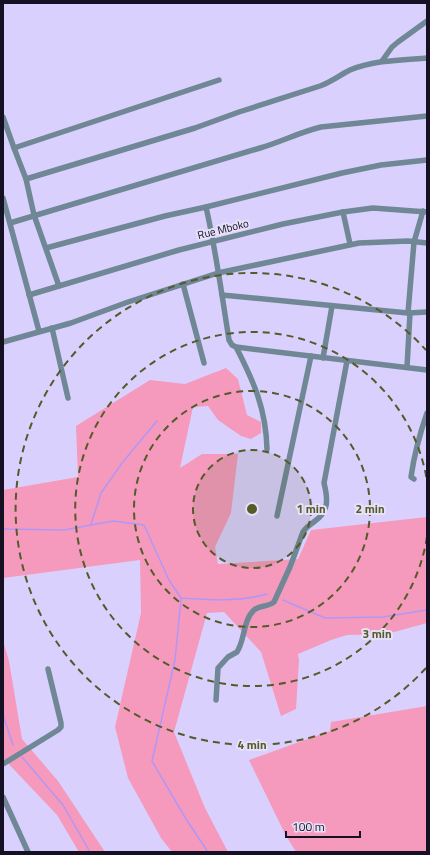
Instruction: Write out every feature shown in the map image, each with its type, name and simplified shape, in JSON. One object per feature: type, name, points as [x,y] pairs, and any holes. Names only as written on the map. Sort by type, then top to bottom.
[{"type":"street","points":[[382,61],[392,47],[427,21]]},
{"type":"street","points":[[26,179],[195,128],[320,86],[349,71],[382,61],[427,58]]},
{"type":"street","points":[[14,148],[219,80]]},
{"type":"street","points":[[10,223],[260,148],[279,142],[306,130],[321,127],[427,116]]},
{"type":"street","points":[[3,117],[26,179],[34,215],[59,286]]},
{"type":"street","points":[[46,248],[165,216],[381,165],[427,160]]},
{"type":"street","points":[[3,198],[39,332]]},
{"type":"street","points":[[206,207],[214,241],[229,340],[232,345],[236,347],[427,370]]},
{"type":"street","name":"Rue Mboko","points":[[29,295],[214,241],[283,224],[343,212],[373,208],[425,211]]},
{"type":"street","points":[[407,367],[414,242],[425,211]]},
{"type":"street","points":[[343,212],[350,244]]},
{"type":"street","points":[[3,342],[52,328],[218,273],[350,244],[366,242],[427,243]]},
{"type":"street","points":[[183,284],[204,363]]},
{"type":"street","points":[[222,295],[409,313],[427,312]]},
{"type":"street","points":[[323,358],[332,306]]},
{"type":"street","points":[[52,328],[68,398]]},
{"type":"street","points":[[236,347],[260,399],[266,430],[267,449]]},
{"type":"street","points":[[277,516],[311,356]]},
{"type":"street","points":[[216,700],[218,668],[228,657],[238,652],[250,616],[255,609],[271,605],[274,602],[290,567],[305,528],[317,520],[325,510],[327,496],[324,483],[347,361]]},
{"type":"street","points":[[414,479],[411,477],[412,468],[427,413]]},
{"type":"street","points":[[3,764],[58,730],[61,726],[62,723],[48,669]]},
{"type":"street","points":[[3,797],[28,852]]},
{"type":"shaded area","points":[[226,368],[238,379],[247,415],[261,422],[261,433],[251,439],[241,436],[218,420],[208,406],[193,407],[180,468],[202,454],[238,454],[231,513],[215,547],[218,564],[298,559],[311,530],[427,517],[427,623],[387,634],[347,635],[298,654],[299,660],[296,709],[281,716],[261,652],[224,612],[207,613],[174,732],[205,808],[228,852],[172,852],[161,838],[128,778],[115,727],[141,613],[140,560],[3,578],[3,490],[78,477],[76,426],[150,380],[185,384]]},
{"type":"shaded area","points":[[3,641],[9,661],[22,739],[58,781],[105,852],[79,852],[57,815],[3,758]]},
{"type":"shaded area","points":[[427,706],[427,852],[296,852],[285,834],[249,760],[330,731],[331,722]]},
{"type":"waterway","points":[[91,524],[101,493],[122,463],[157,421]]},
{"type":"waterway","points":[[3,529],[64,530],[113,521],[144,525],[169,580],[181,598],[214,600],[256,597],[267,594]]},
{"type":"waterway","points":[[181,599],[175,660],[152,761],[186,819],[208,852]]},
{"type":"waterway","points":[[283,600],[325,618],[383,617],[427,610]]},
{"type":"waterway","points":[[3,715],[13,745]]},
{"type":"waterway","points":[[22,757],[63,805],[90,852]]}]
